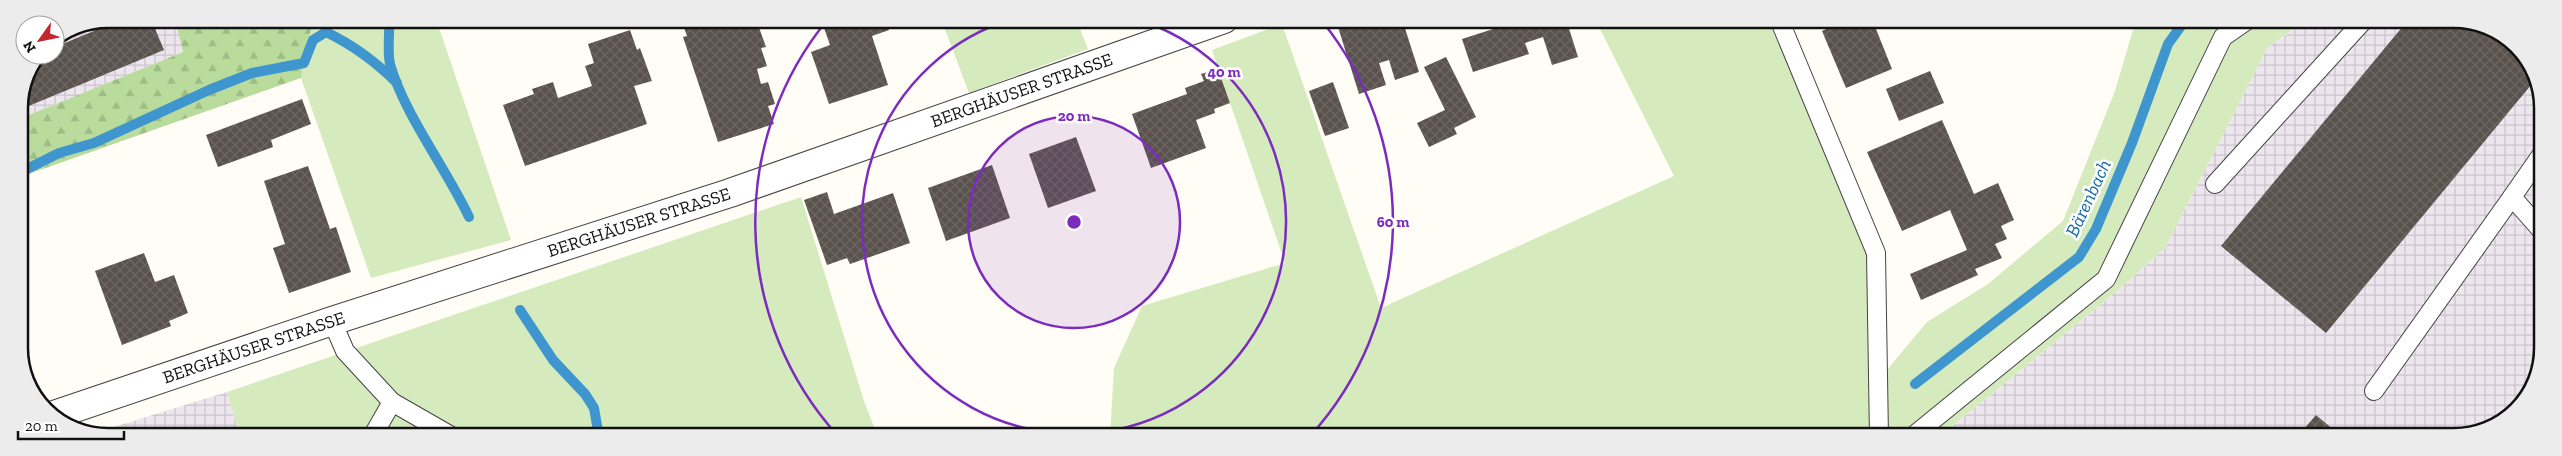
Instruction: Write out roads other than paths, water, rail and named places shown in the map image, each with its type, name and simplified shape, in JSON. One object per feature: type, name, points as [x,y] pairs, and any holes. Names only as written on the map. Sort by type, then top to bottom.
[{"type":"street","name":"BERGHÄUSER STRASSE","points":[[60,413],[332,321],[730,193],[1198,28]]},
{"type":"lane","points":[[1783,28],[1876,253],[1878,428]]},
{"type":"lane","points":[[1923,428],[2106,279],[2223,37],[2237,28]]},
{"type":"lane","points":[[2215,184],[2357,28]]},
{"type":"lane","points":[[2374,391],[2534,165]]},
{"type":"lane","points":[[2512,197],[2534,221]]},
{"type":"lane","points":[[332,321],[345,351],[392,402],[437,428]]},
{"type":"lane","points":[[377,428],[392,402]]},
{"type":"waterway","points":[[389,28],[389,59],[396,83],[469,217]]},
{"type":"waterway","name":"Bärenbach","points":[[1915,384],[2079,257],[2096,229],[2132,143],[2168,44],[2180,28]]},
{"type":"waterway","points":[[28,168],[59,153],[94,143],[209,90],[252,73],[304,63],[313,40],[326,32],[363,54],[397,83]]},
{"type":"waterway","points":[[520,310],[553,360],[585,394],[594,408],[597,428]]}]
